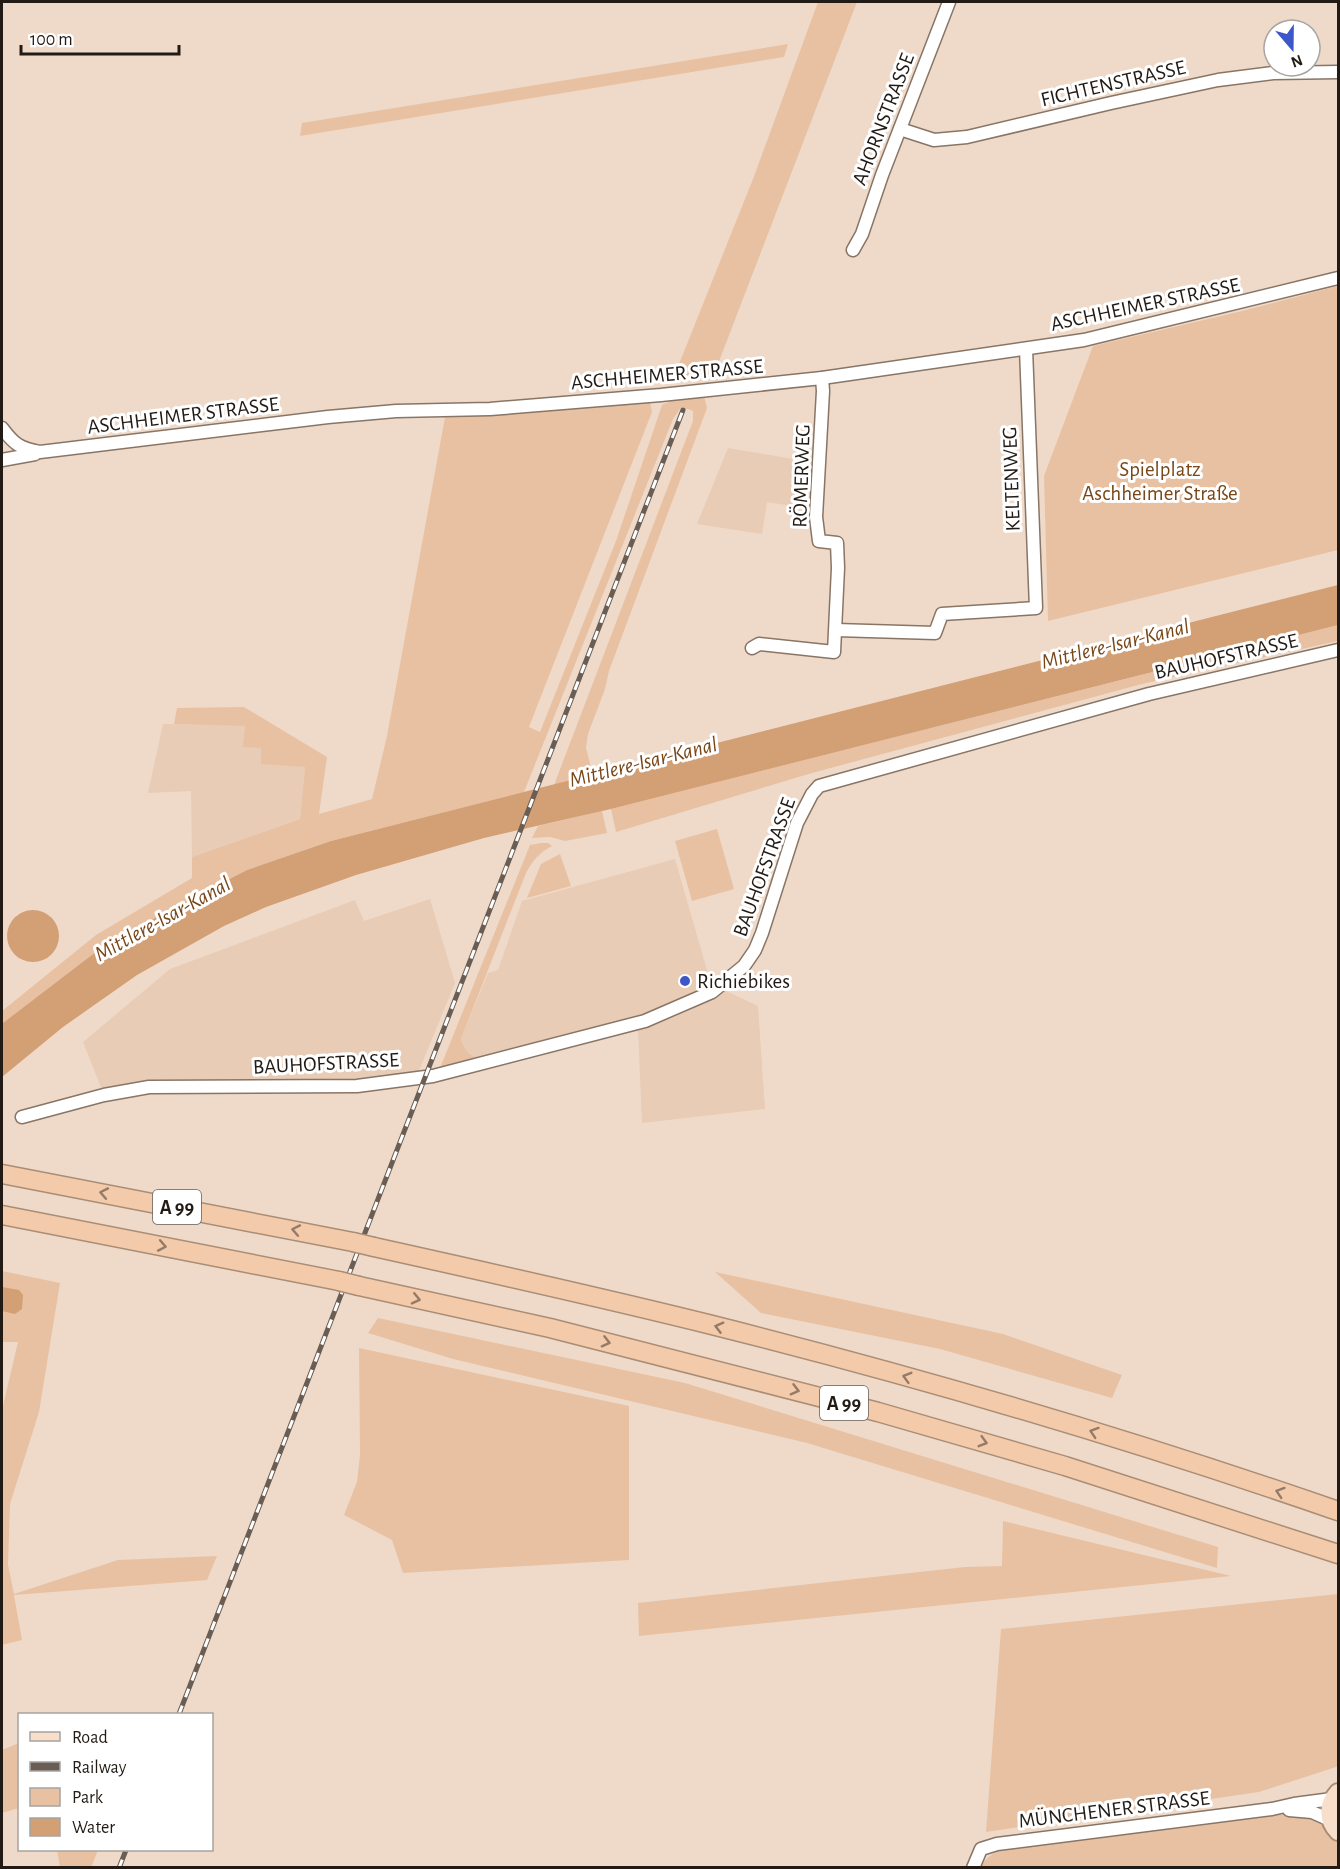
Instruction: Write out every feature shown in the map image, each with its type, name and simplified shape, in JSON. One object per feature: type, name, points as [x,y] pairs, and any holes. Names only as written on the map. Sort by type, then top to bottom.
[{"type":"highway","name":"A 99","points":[[2,1174],[353,1242],[560,1288],[702,1323],[879,1369],[1081,1428],[1337,1510]]},
{"type":"highway","name":"A 99","points":[[2,1215],[339,1281],[550,1328],[878,1412],[1065,1466],[1338,1554]]},
{"type":"main road","points":[[1334,1826],[1330,1806],[1335,1796]]},
{"type":"street","name":"AHORNSTRASSE","points":[[853,250],[862,234],[949,2]]},
{"type":"street","name":"FICHTENSTRASSE","points":[[900,129],[934,140],[967,137],[1086,108],[1218,80],[1273,73],[1338,72]]},
{"type":"street","name":"ASCHHEIMER STRASSE","points":[[2,428],[12,441],[24,449],[39,452],[338,416],[581,402],[822,378],[1096,337],[1338,278]]},
{"type":"street","name":"KELTENWEG","points":[[836,630],[935,633],[942,614],[1036,608],[1026,348]]},
{"type":"street","name":"RÖMERWEG","points":[[822,378],[816,517],[819,540],[837,543],[836,630]]},
{"type":"street","points":[[2,460],[39,452]]},
{"type":"street","points":[[752,648],[759,644],[834,652],[836,630]]},
{"type":"street","name":"BAUHOFSTRASSE","points":[[22,1117],[104,1095],[149,1087],[357,1086],[426,1077],[645,1021],[712,992],[744,966],[762,933],[797,823],[812,794],[819,786],[1149,694],[1338,650]]},
{"type":"street","name":"MÜNCHENER STRASSE","points":[[973,1868],[981,1849],[997,1844],[1272,1809],[1335,1796]]},
{"type":"street","name":"MÜNCHENER STRASSE","points":[[1272,1809],[1312,1812],[1334,1826]]},
{"type":"shaded area","points":[[728,448],[806,461],[799,507],[767,502],[762,534],[697,524]]},
{"type":"shaded area","points":[[163,724],[245,725],[261,748],[305,767],[300,819],[192,857],[191,791],[148,793]]},
{"type":"shaded area","points":[[675,859],[711,984],[758,1006],[765,1109],[642,1123],[638,1029],[454,1078],[440,1068],[476,1058],[464,1049],[461,1039],[488,973],[498,970],[522,901]]},
{"type":"shaded area","points":[[430,899],[455,983],[414,1083],[150,1091],[106,1100],[83,1042],[170,969],[355,900],[364,921]]},
{"type":"green space","points":[[818,2],[857,2],[713,377],[671,384],[753,179]]},
{"type":"green space","points":[[788,44],[784,57],[300,136],[302,123]]},
{"type":"green space","name":"Spielplatz Aschheimer Straße","points":[[1338,286],[1338,550],[1048,621],[1044,476],[1093,346]]},
{"type":"green space","points":[[704,396],[707,408],[609,671],[605,689],[588,734],[586,748],[593,775],[554,785],[693,421],[693,411],[688,409],[680,409],[673,419],[524,792],[331,841],[247,870],[169,910],[97,951],[2,1024],[2,1011],[96,935],[192,878],[192,857],[300,819],[305,767],[261,764],[261,748],[243,747],[245,726],[174,724],[177,708],[244,707],[327,757],[319,814],[372,799],[387,736],[445,417],[650,402],[652,412],[529,727],[540,732],[616,541],[662,405],[673,400]]},
{"type":"green space","points":[[1338,625],[1338,641],[1142,684],[812,773],[616,832],[611,809]]},
{"type":"green space","points":[[602,811],[607,833],[565,841],[550,837],[532,838],[538,826]]},
{"type":"green space","points":[[717,829],[734,889],[692,901],[675,841]]},
{"type":"green space","points":[[548,843],[552,846],[537,857],[526,873],[461,1039],[466,1050],[477,1058],[440,1068],[530,845]]},
{"type":"green space","points":[[560,854],[571,886],[527,898],[541,864]]},
{"type":"green space","points":[[2,1271],[60,1283],[39,1412],[10,1504],[8,1565],[14,1594],[118,1560],[217,1556],[207,1580],[14,1595],[22,1640],[2,1645],[2,1410],[18,1342],[2,1342]]},
{"type":"green space","points":[[715,1272],[1003,1334],[1122,1375],[1112,1398],[940,1349],[761,1313]]},
{"type":"green space","points":[[378,1318],[685,1383],[1218,1547],[1217,1568],[807,1443],[453,1359],[368,1333]]},
{"type":"green space","points":[[359,1348],[629,1406],[629,1560],[403,1573],[392,1540],[344,1515],[357,1482],[360,1455]]},
{"type":"green space","points":[[1003,1521],[1231,1576],[639,1636],[638,1603],[965,1567],[1002,1566]]},
{"type":"green space","points":[[1338,1594],[1338,1765],[1336,1767],[1259,1792],[986,1832],[1001,1629]]},
{"type":"green space","points":[[18,1743],[18,1808],[2,1813],[2,1750]]},
{"type":"green space","points":[[1288,1814],[1308,1814],[1322,1822],[1338,1842],[1338,1867],[980,1868],[993,1854],[1024,1844]]},
{"type":"green space","points":[[57,1851],[98,1851],[91,1868],[60,1867]]},
{"type":"water","name":"Mittlere-Isar-Kanal","points":[[1338,585],[1338,625],[611,809],[484,838],[356,875],[266,907],[224,926],[137,975],[63,1027],[2,1077],[3,1023],[97,951],[169,910],[247,870],[331,841]]},
{"type":"water","points":[[28,910],[38,910],[52,917],[59,936],[52,955],[38,962],[28,962],[18,958],[11,951],[7,941],[7,931],[11,921],[18,914]]},
{"type":"water","points":[[2,1287],[19,1290],[23,1295],[22,1309],[15,1314],[2,1311]]},
{"type":"railway","points":[[179,1713],[683,410]]},
{"type":"railway","points":[[119,1868],[126,1851]]},
{"type":"place","name":"Richiebikes","points":[[685,981]]}]
